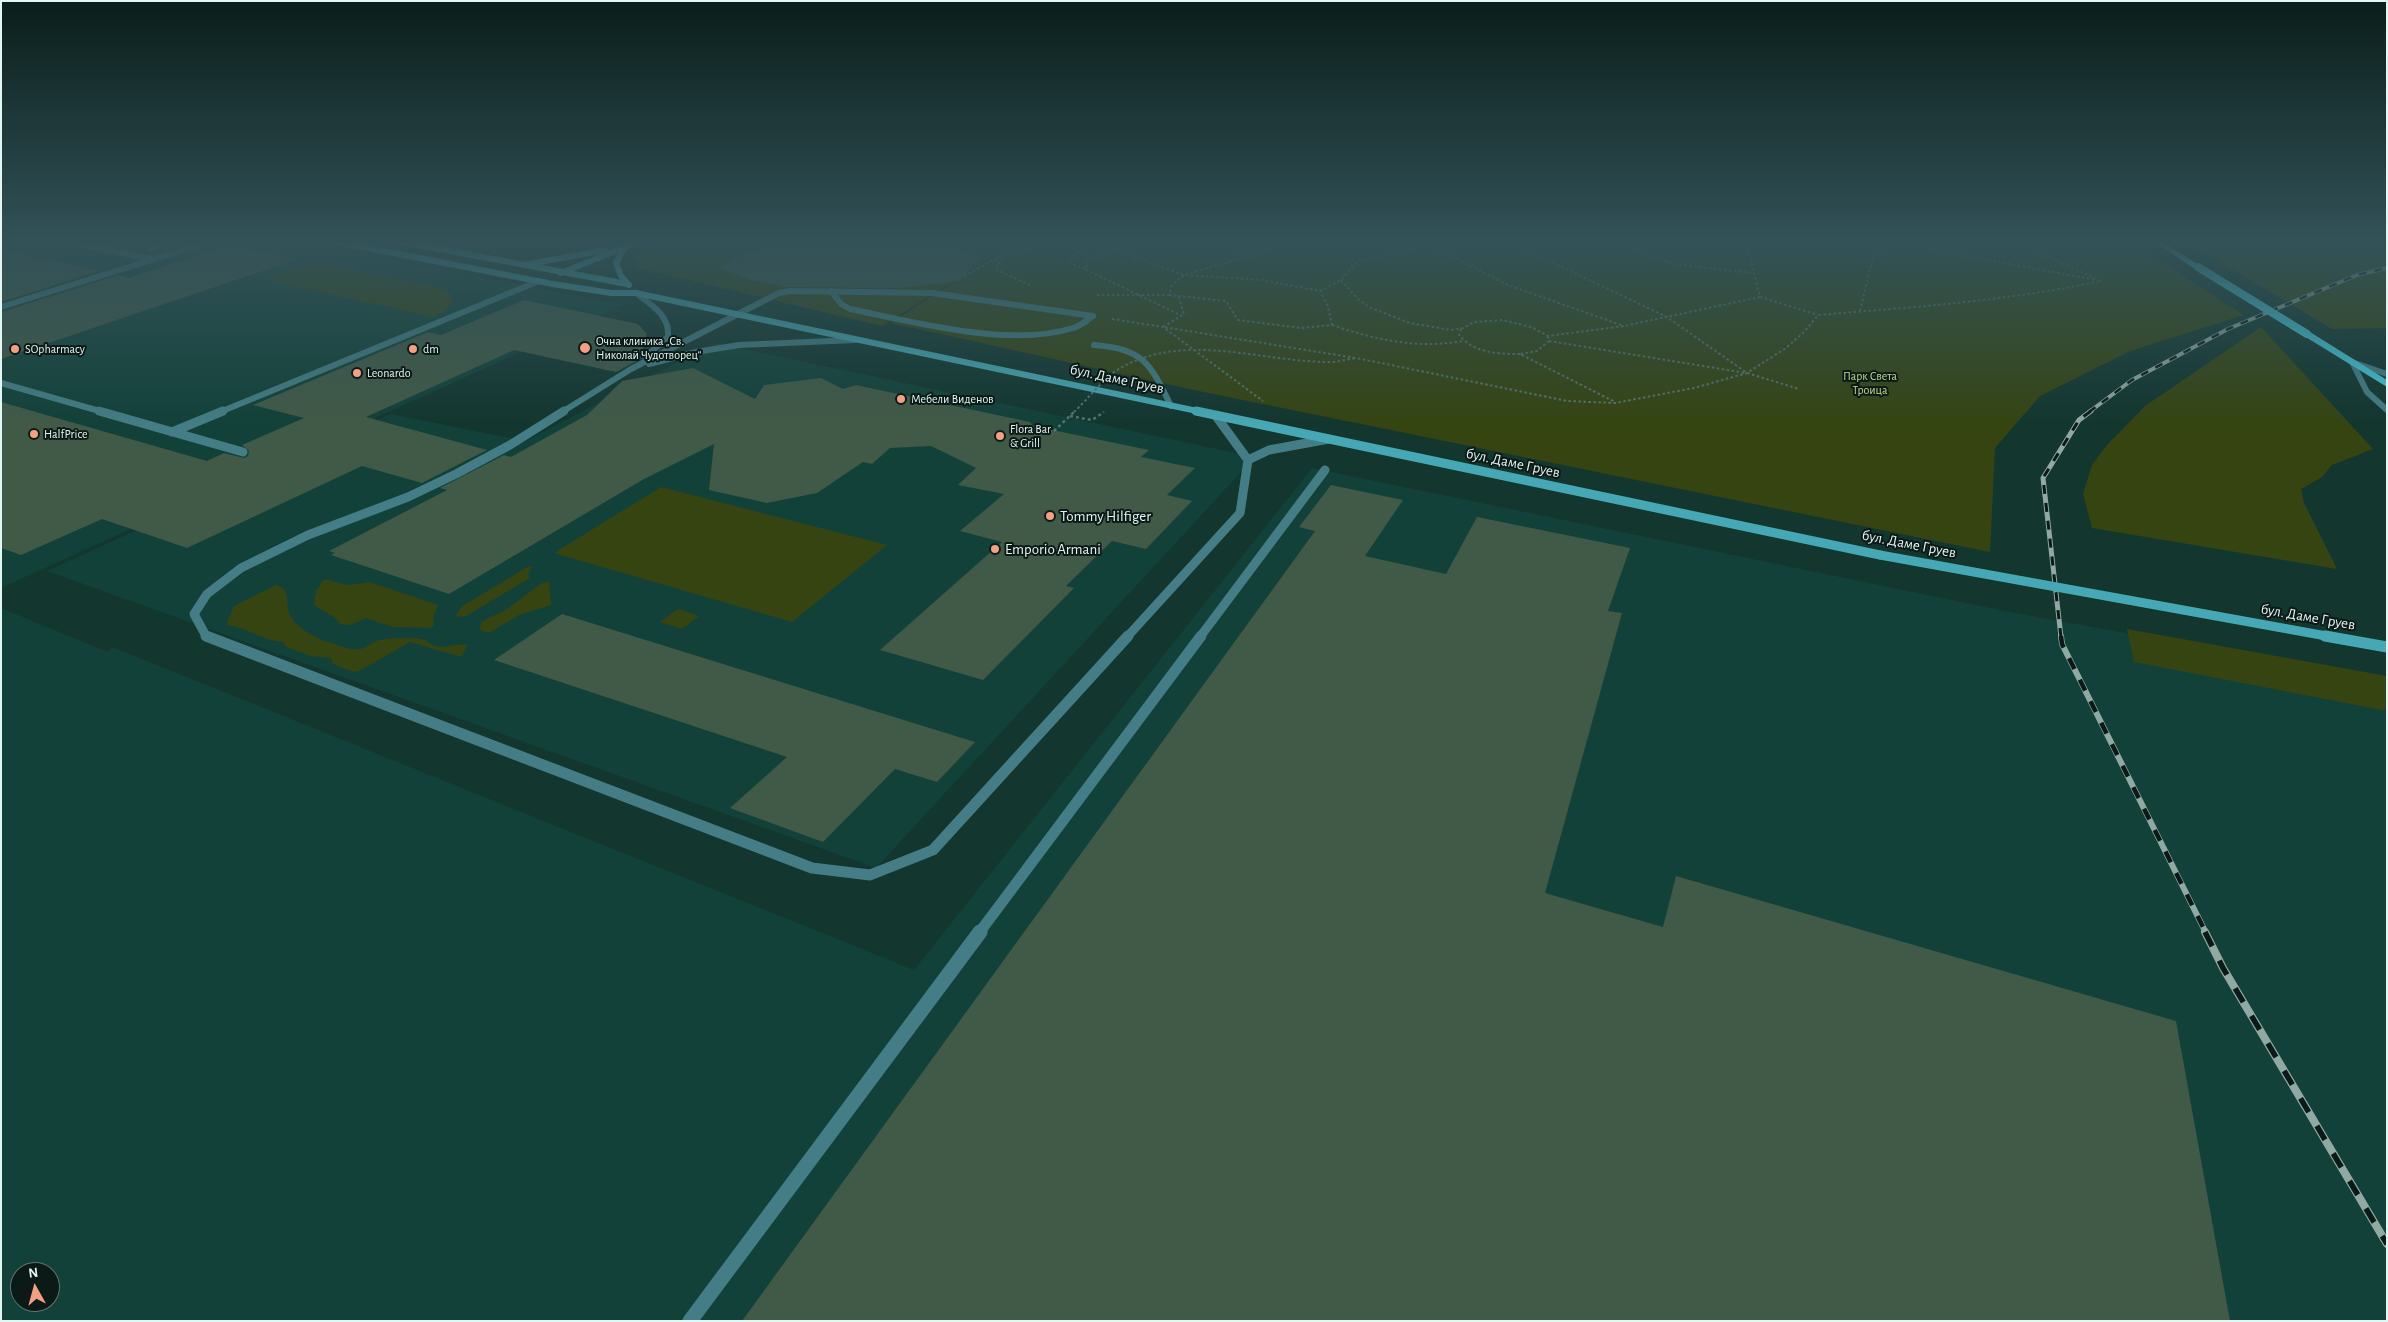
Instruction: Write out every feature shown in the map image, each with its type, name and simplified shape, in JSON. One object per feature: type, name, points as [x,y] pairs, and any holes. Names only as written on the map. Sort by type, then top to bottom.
[{"type":"main road","name":"бул. Даме Груев","points":[[682,303],[1329,440],[1880,554],[2387,647]]},
{"type":"main road","points":[[2256,303],[2387,384]]},
{"type":"lane","points":[[1,308],[18,303]]},
{"type":"lane","points":[[172,432],[486,303]]},
{"type":"lane","points":[[631,369],[668,337],[670,329],[666,318],[648,303]]},
{"type":"lane","points":[[759,303],[631,369],[510,445],[456,474],[408,497],[308,535],[241,568],[207,594],[194,614],[206,636],[812,868],[870,875],[933,850],[1240,513],[1248,460],[1216,416]]},
{"type":"lane","points":[[840,303],[850,309],[968,330],[1011,334],[1053,333],[1075,328],[1093,316]]},
{"type":"lane","points":[[1000,303],[1093,316]]},
{"type":"lane","points":[[631,369],[696,352],[738,344],[855,340]]},
{"type":"lane","points":[[1094,345],[1126,349],[1140,358],[1154,374],[1171,406]]},
{"type":"lane","points":[[2352,362],[2387,374]]},
{"type":"lane","points":[[2352,362],[2367,392],[2387,410]]},
{"type":"lane","points":[[1,383],[243,452]]},
{"type":"lane","points":[[1248,460],[1269,450],[1329,440]]},
{"type":"lane","points":[[690,1321],[1325,470]]},
{"type":"path","points":[[1156,303],[1181,316]]},
{"type":"path","points":[[1162,327],[1184,314],[1180,303]]},
{"type":"path","points":[[1227,303],[1238,320],[1301,328],[1332,325],[1370,338],[1412,345],[1441,346],[1463,341]]},
{"type":"path","points":[[1326,303],[1332,325]]},
{"type":"path","points":[[1363,303],[1404,322],[1434,329],[1461,329],[1472,322],[1489,320],[1513,321],[1534,326],[1548,336],[1624,326],[1734,303]]},
{"type":"path","points":[[1558,303],[1624,326]]},
{"type":"path","points":[[1637,303],[1667,317],[1747,373]]},
{"type":"path","points":[[1778,303],[1818,315],[1965,303]]},
{"type":"path","points":[[1860,311],[1862,303]]},
{"type":"path","points":[[1093,316],[1356,358],[1567,401],[1615,403],[1694,388],[1747,373],[1786,348],[1805,331],[1818,315]]},
{"type":"path","points":[[1162,327],[1263,401]]},
{"type":"path","points":[[1461,329],[1459,335],[1463,341],[1487,352],[1520,354],[1537,350],[1544,348],[1549,341],[1548,336]]},
{"type":"path","points":[[1549,341],[1747,373],[1799,389]]},
{"type":"path","points":[[1054,430],[1116,370],[1157,354],[1182,350],[1211,349],[1238,351],[1297,361],[1332,362],[1356,358]]},
{"type":"path","points":[[1520,354],[1615,403]]},
{"type":"shaded area","points":[[1,303],[612,303],[624,305],[1,588]]},
{"type":"shaded area","points":[[715,343],[1255,457],[876,868],[47,571],[390,414],[525,441]]},
{"type":"shaded area","points":[[1312,468],[2005,611],[2387,681],[2387,1321],[1,1321],[1,608],[108,652],[112,647],[914,970]]},
{"type":"green space","points":[[369,303],[452,303],[446,310],[433,317]]},
{"type":"green space","name":"Парк Света Троица","points":[[784,303],[919,303],[882,326]]},
{"type":"green space","name":"Парк Света Троица","points":[[922,303],[2225,303],[2244,315],[2130,351],[2040,396],[1995,448],[1990,552],[1194,390],[891,323]]},
{"type":"green space","points":[[2288,303],[2387,303],[2387,328],[2332,329]]},
{"type":"green space","points":[[2261,327],[2373,449],[2332,465],[2322,477],[2301,489],[2304,503],[2337,569],[2092,528],[2083,494],[2092,465],[2107,445],[2145,406]]},
{"type":"green space","points":[[661,487],[887,545],[792,622],[554,553]]},
{"type":"green space","points":[[529,566],[532,567],[528,574],[530,578],[466,616],[455,617],[461,607]]},
{"type":"green space","points":[[324,579],[348,585],[370,582],[438,605],[433,618],[434,625],[430,628],[392,627],[367,618],[350,625],[340,624],[334,617],[314,603],[316,591]]},
{"type":"green space","points":[[549,582],[551,605],[519,615],[489,633],[480,630],[481,622],[507,609],[542,583]]},
{"type":"green space","points":[[276,585],[281,587],[286,593],[289,613],[295,623],[317,638],[343,647],[361,649],[379,640],[400,638],[421,639],[438,647],[460,644],[468,645],[461,657],[410,642],[354,672],[333,664],[331,658],[311,656],[286,647],[283,642],[267,639],[241,628],[226,625],[234,606]]},
{"type":"green space","points":[[678,609],[699,616],[682,629],[660,622]]},
{"type":"green space","points":[[2127,629],[2387,676],[2387,711],[2134,662]]},
{"type":"building","points":[[31,303],[168,303],[1,359],[1,312]]},
{"type":"building","points":[[518,303],[537,303],[638,324],[647,334],[640,359],[616,372],[514,350],[366,417],[487,450],[422,483],[362,466],[187,548],[102,519],[21,555],[1,548],[1,402],[207,461],[224,453],[244,458],[248,456],[249,451],[242,445],[304,418],[253,405],[428,332],[441,335]]},
{"type":"building","points":[[693,368],[755,399],[764,385],[821,378],[843,389],[856,385],[1030,422],[1033,426],[1149,450],[1141,457],[1195,468],[1167,495],[1192,501],[1146,549],[1112,541],[1066,586],[1074,588],[983,680],[880,650],[1002,542],[960,531],[1004,494],[958,485],[976,468],[931,446],[890,448],[872,464],[863,462],[817,493],[767,503],[709,490],[714,444],[644,479],[449,594],[331,555],[335,553],[329,551],[447,490],[440,488],[504,455],[511,457],[587,415],[622,381]]},
{"type":"building","points":[[1331,485],[1403,500],[1365,556],[1446,574],[1477,517],[1630,548],[1608,611],[1622,613],[1545,893],[1663,927],[1676,876],[2176,1021],[2230,1321],[742,1321],[1315,531],[1299,527]]},
{"type":"building","points":[[562,614],[975,742],[937,782],[895,769],[823,842],[730,808],[787,757],[494,660]]},
{"type":"railway","points":[[2089,412],[2132,380],[2228,329],[2291,303]]},
{"type":"railway","points":[[2061,637],[2043,478],[2079,420],[2091,411]]},
{"type":"railway","points":[[2061,636],[2062,644],[2206,933]]},
{"type":"railway","points":[[2205,932],[2223,968],[2387,1244]]},
{"type":"place","name":"Oчна клиника „Св. Николай Чудотворец“","points":[[585,348]]},
{"type":"place","name":"SOpharmacy","points":[[15,349]]},
{"type":"place","name":"dm","points":[[413,349]]},
{"type":"place","name":"Leonardo","points":[[357,373]]},
{"type":"place","name":"Мебели Виденов","points":[[901,399]]},
{"type":"place","name":"HalfPrice","points":[[34,434]]},
{"type":"place","name":"Flora Bar & Grill","points":[[1000,436]]},
{"type":"place","name":"Tommy Hilfiger","points":[[1050,516]]},
{"type":"place","name":"Emporio Armani","points":[[995,549]]}]
